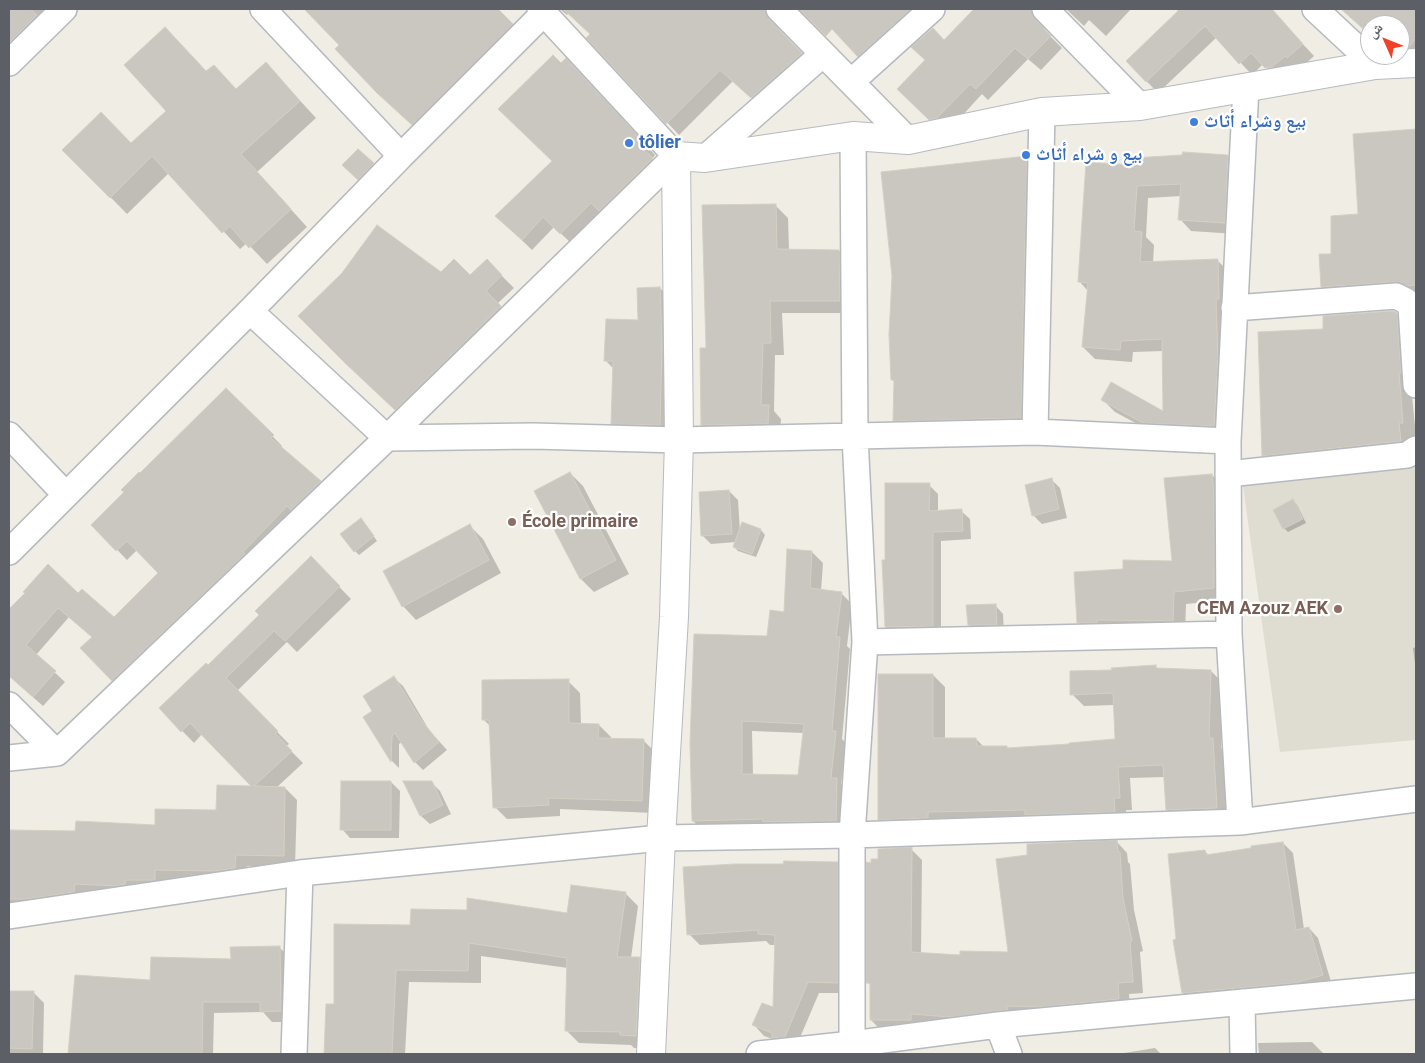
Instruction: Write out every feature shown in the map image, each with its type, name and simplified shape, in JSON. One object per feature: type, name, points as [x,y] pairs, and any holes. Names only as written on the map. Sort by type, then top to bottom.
[{"type":"street","points":[[9,63],[64,9]]},
{"type":"street","points":[[263,9],[401,156]]},
{"type":"street","points":[[779,9],[908,140]]},
{"type":"street","points":[[851,82],[932,9]]},
{"type":"street","points":[[1045,9],[1140,106]]},
{"type":"street","points":[[1315,9],[1360,51]]},
{"type":"street","points":[[9,552],[250,310],[542,11],[676,156],[679,440],[674,617],[651,1054]]},
{"type":"street","points":[[705,158],[823,54]]},
{"type":"street","points":[[9,758],[56,753],[387,438],[676,156],[705,158],[853,136],[908,140],[1042,112],[1140,106],[1375,65]]},
{"type":"street","points":[[1240,822],[1229,634],[1228,441],[1246,87]]},
{"type":"street","points":[[1035,432],[1042,112]]},
{"type":"street","points":[[852,1044],[852,835],[866,642],[855,436],[853,136]]},
{"type":"street","points":[[1234,308],[1396,296],[1411,306],[1416,385]]},
{"type":"street","points":[[250,310],[387,438],[533,436],[679,440],[1035,432],[1228,441]]},
{"type":"street","points":[[9,436],[66,495]]},
{"type":"street","points":[[1228,474],[1407,455],[1416,449]]},
{"type":"street","points":[[866,642],[1229,634]]},
{"type":"street","points":[[9,706],[56,753]]},
{"type":"street","points":[[9,916],[300,873],[661,838],[852,835],[1240,822],[1416,799]]},
{"type":"street","points":[[294,1054],[300,873]]},
{"type":"street","points":[[759,1054],[998,1025],[1416,986]]},
{"type":"street","points":[[1242,1002],[1243,1054]]},
{"type":"street","points":[[998,1025],[1009,1054]]},
{"type":"shaded area","name":"CEM Azouz AEK","points":[[1416,464],[1416,740],[1280,752],[1242,479]]},
{"type":"building","points":[[9,9],[30,9],[37,15],[9,43]]},
{"type":"building","points":[[304,9],[498,9],[513,24],[412,125],[377,93],[335,49],[339,45]]},
{"type":"building","points":[[563,9],[765,9],[769,19],[802,53],[751,98],[720,70],[666,124],[586,38],[590,34]]},
{"type":"building","points":[[799,9],[911,9],[858,57],[832,29],[826,36]]},
{"type":"building","points":[[974,9],[1031,9],[1035,19],[1051,36],[1028,59],[1015,48],[976,89],[970,84],[937,118],[929,120],[897,89],[925,60],[911,47],[933,28],[944,40]]},
{"type":"building","points":[[1180,9],[1272,9],[1303,44],[1287,58],[1285,56],[1272,67],[1265,68],[1251,53],[1239,64],[1205,26],[1146,82],[1126,61]]},
{"type":"building","points":[[1341,9],[1416,9],[1416,38],[1410,46],[1410,15],[1360,15],[1360,26]]},
{"type":"building","points":[[165,27],[206,71],[214,65],[236,89],[266,62],[300,101],[241,154],[291,209],[249,248],[230,226],[222,233],[152,156],[110,198],[62,150],[101,112],[131,143],[166,111],[124,65]]},
{"type":"building","points":[[553,55],[561,63],[566,58],[646,144],[642,148],[653,158],[599,211],[591,203],[560,234],[543,217],[522,240],[495,216],[552,161],[498,109]]},
{"type":"building","points":[[1416,129],[1416,285],[1407,286],[1395,282],[1321,287],[1319,254],[1331,254],[1331,216],[1358,214],[1353,134]]},
{"type":"building","points":[[358,149],[374,163],[358,180],[342,165]]},
{"type":"building","points":[[1183,152],[1228,155],[1225,223],[1178,220],[1181,184],[1137,186],[1134,231],[1142,232],[1140,262],[1218,259],[1219,299],[1216,299],[1218,361],[1214,426],[1143,423],[1101,400],[1111,382],[1163,411],[1162,339],[1121,341],[1120,350],[1082,347],[1088,283],[1078,282],[1086,162],[1133,165],[1133,158],[1182,155]]},
{"type":"building","points":[[1027,156],[1021,418],[893,421],[894,380],[891,380],[889,335],[892,276],[881,172]]},
{"type":"building","points":[[776,204],[777,249],[839,250],[840,301],[770,301],[771,343],[763,343],[761,405],[769,405],[768,424],[701,425],[700,348],[706,348],[702,205]]},
{"type":"building","points":[[377,225],[441,272],[454,259],[470,275],[487,259],[502,275],[486,291],[501,306],[395,410],[298,316],[342,273]]},
{"type":"building","points":[[660,287],[662,347],[660,425],[611,424],[613,361],[604,361],[606,319],[638,320],[637,288]]},
{"type":"building","points":[[1393,311],[1397,313],[1401,373],[1399,373],[1403,423],[1399,423],[1401,441],[1262,456],[1258,332],[1323,329],[1323,316]]},
{"type":"building","points":[[226,388],[274,435],[271,438],[321,481],[291,510],[287,506],[243,552],[245,554],[112,681],[80,648],[92,637],[58,608],[26,645],[56,671],[33,697],[9,676],[9,609],[25,593],[23,592],[48,564],[78,593],[82,589],[114,617],[158,573],[127,541],[116,551],[91,525],[124,492],[121,490]]},
{"type":"building","points":[[570,472],[616,560],[580,579],[534,491]]},
{"type":"building","points":[[1212,474],[1214,492],[1214,588],[1174,592],[1173,621],[1097,620],[1097,623],[1077,623],[1074,572],[1123,569],[1123,560],[1172,561],[1164,478]]},
{"type":"building","points":[[1052,478],[1059,509],[1032,516],[1025,485]]},
{"type":"building","points":[[885,483],[930,483],[929,511],[962,509],[963,531],[933,532],[933,626],[885,627],[882,560],[885,560]]},
{"type":"building","points":[[729,490],[732,534],[701,536],[699,492]]},
{"type":"building","points":[[1293,499],[1303,519],[1283,529],[1273,510]]},
{"type":"building","points":[[361,518],[374,536],[354,552],[340,534]]},
{"type":"building","points":[[742,522],[761,529],[752,554],[733,547]]},
{"type":"building","points":[[470,524],[489,560],[402,607],[383,571]]},
{"type":"building","points":[[787,549],[812,551],[810,588],[842,592],[836,637],[840,637],[832,731],[836,731],[831,778],[837,778],[836,821],[763,822],[763,819],[692,821],[690,743],[694,634],[767,636],[770,610],[784,612]],"holes":[[[742,721],[804,724],[798,775],[742,774]]]},
{"type":"building","points":[[311,556],[340,586],[285,641],[274,631],[226,678],[278,731],[275,733],[292,751],[254,786],[285,787],[284,856],[236,855],[235,868],[214,871],[155,870],[155,880],[126,880],[125,884],[117,886],[75,884],[74,892],[27,899],[9,899],[9,830],[75,831],[76,821],[155,825],[155,809],[216,810],[217,785],[251,786],[190,723],[181,732],[159,708],[206,663],[208,665],[259,615],[255,611]]},
{"type":"building","points":[[996,604],[997,625],[968,625],[966,605]]},
{"type":"building","points":[[1156,665],[1156,668],[1211,670],[1209,738],[1213,738],[1217,808],[1166,810],[1163,765],[1118,767],[1120,798],[1114,798],[1115,812],[1025,815],[1025,810],[928,812],[928,818],[878,820],[878,674],[933,674],[933,738],[976,738],[977,746],[1007,746],[1007,748],[1115,739],[1113,693],[1070,695],[1070,671],[1112,670],[1111,668]]},
{"type":"building","points":[[394,676],[421,720],[439,742],[414,763],[395,733],[392,736],[391,762],[363,717],[372,711],[363,696]]},
{"type":"building","points":[[569,679],[569,723],[599,724],[598,738],[644,739],[642,801],[548,798],[549,805],[493,808],[489,720],[482,720],[482,680]]},
{"type":"building","points":[[341,781],[391,781],[391,830],[340,830]]},
{"type":"building","points":[[403,781],[432,781],[443,805],[420,816]]},
{"type":"building","points":[[1117,840],[1118,852],[1120,852],[1123,898],[1132,941],[1130,941],[1133,982],[1118,983],[1119,999],[1039,1007],[1007,1006],[1007,1010],[950,1017],[911,1014],[911,1020],[870,1020],[870,983],[866,983],[866,862],[871,863],[871,859],[878,859],[878,849],[912,847],[911,952],[960,955],[960,951],[1008,952],[996,859],[1027,855],[1027,844]]},
{"type":"building","points":[[1283,842],[1296,930],[1309,927],[1323,975],[1295,983],[1182,993],[1173,940],[1176,939],[1168,854],[1205,850],[1206,855]]},
{"type":"building","points":[[784,861],[838,862],[838,983],[808,982],[785,1037],[772,1038],[772,1033],[752,1025],[762,1003],[773,1007],[775,935],[758,934],[758,930],[687,935],[683,867],[783,864]]},
{"type":"building","points":[[571,885],[626,892],[617,957],[640,957],[636,1036],[620,1035],[620,1032],[565,1031],[567,958],[469,943],[468,971],[396,970],[392,1054],[324,1054],[326,1004],[334,1004],[334,924],[410,925],[411,909],[467,910],[467,898],[567,913]]},
{"type":"building","points":[[280,946],[281,1011],[260,1012],[260,1002],[203,1002],[202,1054],[68,1054],[75,975],[150,980],[151,957],[231,959],[230,947]]},
{"type":"building","points":[[9,991],[34,991],[32,1049],[9,1048]]},
{"type":"place","name":"بيع وشراء أثاث","points":[[1194,122]]},
{"type":"place","name":"tôlier","points":[[629,143]]},
{"type":"place","name":"بيع و شراء أثاث","points":[[1026,155]]},
{"type":"place","name":"École primaire","points":[[512,522]]},
{"type":"place","name":"CEM Azouz AEK","points":[[1338,609]]}]
